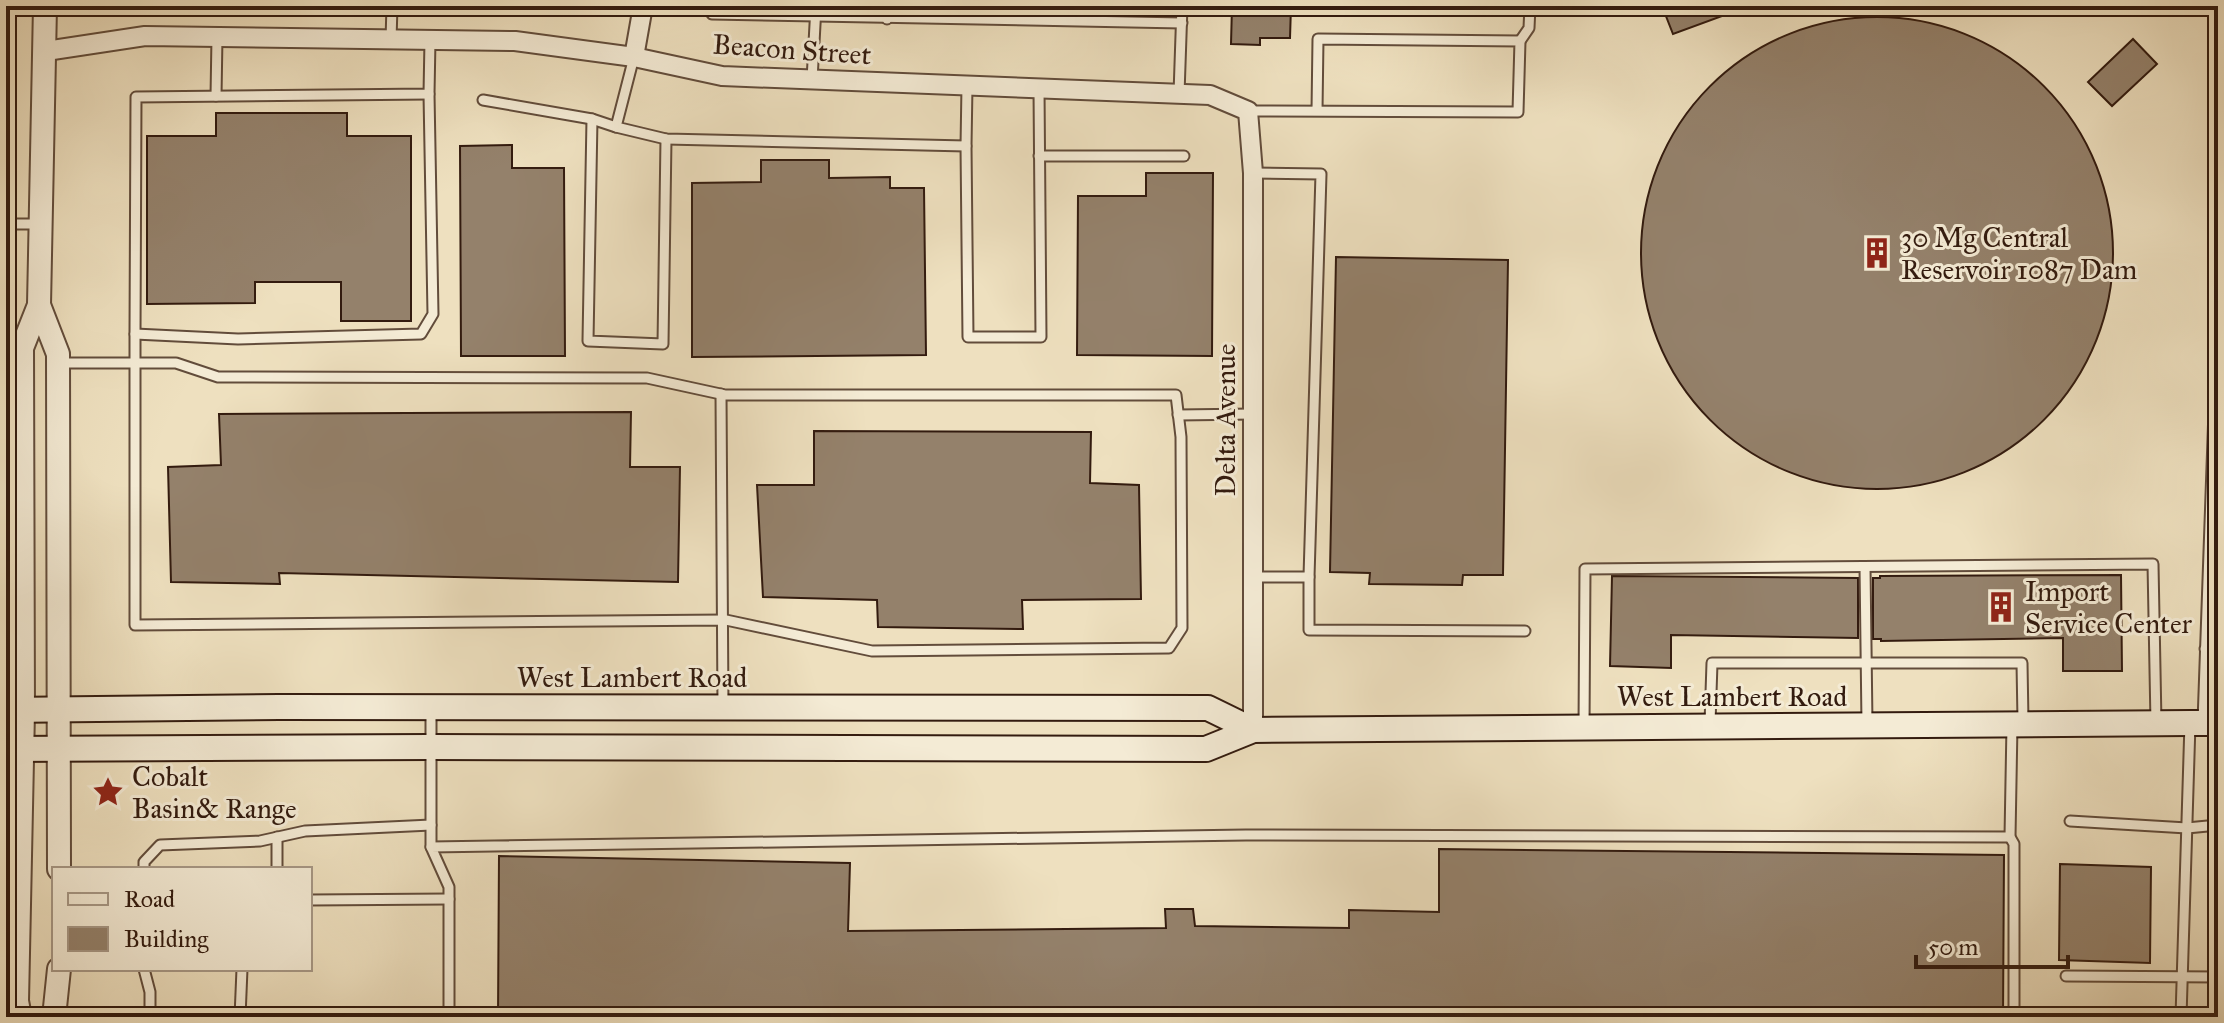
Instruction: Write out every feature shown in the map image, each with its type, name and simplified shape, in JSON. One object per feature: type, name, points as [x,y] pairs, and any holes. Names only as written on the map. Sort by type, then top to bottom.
[{"type":"main road","name":"West Lambert Road","points":[[15,710],[1208,708],[1253,730]]},
{"type":"main road","name":"West Lambert Road","points":[[14,749],[1206,749],[1253,730],[2208,723]]},
{"type":"street","points":[[20,1017],[17,1001],[14,749],[18,587],[14,427],[22,348],[39,305],[45,6]]},
{"type":"street","points":[[634,57],[643,6]]},
{"type":"street","name":"Beacon Street","points":[[46,51],[145,36],[515,41],[634,57],[722,76],[1210,95],[1248,111]]},
{"type":"street","name":"Delta Avenue","points":[[1248,111],[1253,173],[1253,730]]},
{"type":"street","points":[[39,305],[58,354],[59,867]]},
{"type":"street","points":[[54,1017],[59,971]]},
{"type":"lane","points":[[391,40],[392,6]]},
{"type":"lane","points":[[707,6],[712,14],[815,18],[1182,23]]},
{"type":"lane","points":[[812,80],[816,6]]},
{"type":"lane","points":[[887,6],[887,19]]},
{"type":"lane","points":[[1179,94],[1182,6]]},
{"type":"lane","points":[[1248,111],[1518,112],[1520,41],[1529,28],[1530,6]]},
{"type":"lane","points":[[216,96],[217,37]]},
{"type":"lane","points":[[1317,111],[1318,39],[1520,41]]},
{"type":"lane","points":[[135,334],[238,339],[421,334],[433,314],[430,40]]},
{"type":"lane","points":[[616,127],[634,57]]},
{"type":"lane","points":[[967,86],[968,337],[1041,337],[1039,89]]},
{"type":"lane","points":[[58,363],[135,363],[176,363],[218,377],[647,378],[721,394],[1176,395],[1181,437],[1182,628],[1169,648],[872,651],[722,620],[135,625],[135,363],[135,334],[136,97],[429,94]]},
{"type":"lane","points":[[483,100],[592,119],[666,139],[966,146]]},
{"type":"lane","points":[[592,119],[588,341],[663,344],[666,139]]},
{"type":"lane","points":[[1039,156],[1184,156]]},
{"type":"lane","points":[[1253,173],[1321,174],[1309,630],[1525,631]]},
{"type":"lane","points":[[6,224],[41,224]]},
{"type":"lane","points":[[2181,1017],[2187,828],[2208,723],[2205,649],[2218,297]]},
{"type":"lane","points":[[721,394],[723,707]]},
{"type":"lane","points":[[1178,415],[1253,414]]},
{"type":"lane","points":[[1584,727],[1585,569],[2153,564],[2156,723]]},
{"type":"lane","points":[[1865,567],[1867,725]]},
{"type":"lane","points":[[1253,577],[1309,577]]},
{"type":"lane","points":[[2205,649],[2218,649]]},
{"type":"lane","points":[[1710,727],[1712,663],[2022,663],[2010,837],[2014,844],[2014,1017]]},
{"type":"lane","points":[[431,707],[431,847],[449,887],[449,1017]]},
{"type":"lane","points":[[2070,821],[2187,828],[2218,825]]},
{"type":"lane","points":[[144,867],[144,862],[160,845],[260,841],[305,831],[431,825]]},
{"type":"lane","points":[[431,847],[1246,835],[2010,837]]},
{"type":"lane","points":[[277,837],[277,867]]},
{"type":"lane","points":[[312,900],[449,899]]},
{"type":"lane","points":[[145,971],[150,992],[150,1017]]},
{"type":"lane","points":[[240,1017],[242,971]]},
{"type":"lane","points":[[2066,976],[2218,977]]},
{"type":"building","points":[[1232,6],[1291,6],[1290,38],[1260,38],[1260,45],[1231,44]]},
{"type":"building","points":[[1662,6],[1743,6],[1744,8],[1673,34]]},
{"type":"building","name":"30 Mg Central Reservoir 1087 Dam","points":[[1877,17],[1923,21],[1967,35],[2008,57],[2044,86],[2073,122],[2095,163],[2109,207],[2113,253],[2109,299],[2095,343],[2073,384],[2044,420],[2008,449],[1967,471],[1923,485],[1877,489],[1831,485],[1787,471],[1746,449],[1710,420],[1681,384],[1659,343],[1645,299],[1641,253],[1645,207],[1659,163],[1681,122],[1710,86],[1746,57],[1787,35],[1831,21]]},
{"type":"building","points":[[2133,39],[2157,64],[2112,106],[2088,82]]},
{"type":"building","points":[[216,113],[347,113],[347,136],[411,136],[411,321],[341,321],[341,282],[255,282],[255,303],[147,304],[147,136],[216,136]]},
{"type":"building","points":[[512,145],[512,168],[564,168],[565,356],[461,356],[460,146]]},
{"type":"building","points":[[761,160],[829,160],[829,178],[890,177],[890,188],[924,188],[926,355],[692,357],[692,183],[761,182]]},
{"type":"building","points":[[1146,173],[1213,173],[1212,356],[1077,355],[1078,196],[1146,196]]},
{"type":"building","points":[[1336,257],[1508,260],[1503,575],[1463,575],[1462,585],[1369,584],[1370,573],[1330,572]]},
{"type":"building","points":[[631,412],[630,467],[680,467],[678,582],[279,573],[280,584],[171,582],[168,467],[221,465],[219,414]]},
{"type":"building","points":[[814,431],[1091,432],[1090,483],[1139,485],[1141,599],[1022,600],[1023,629],[878,627],[877,600],[763,597],[757,485],[814,485]]},
{"type":"building","name":"Import Service Center","points":[[2121,575],[2122,671],[2063,671],[2063,638],[1873,639],[1873,578],[1880,576]]},
{"type":"building","points":[[1612,576],[1858,578],[1858,638],[1671,635],[1671,668],[1610,666]]},
{"type":"building","points":[[1439,849],[2004,855],[2003,1017],[498,1017],[499,856],[850,863],[848,931],[1166,928],[1165,909],[1193,909],[1195,926],[1349,928],[1349,910],[1439,912]]},
{"type":"building","points":[[2060,864],[2151,867],[2150,963],[2059,960]]},
{"type":"place","name":"30 Mg Central Reservoir 1087 Dam","points":[[1877,253]]},
{"type":"place","name":"Import Service Center","points":[[2001,607]]},
{"type":"place","name":"Cobalt Basin& Range","points":[[108,792]]}]
